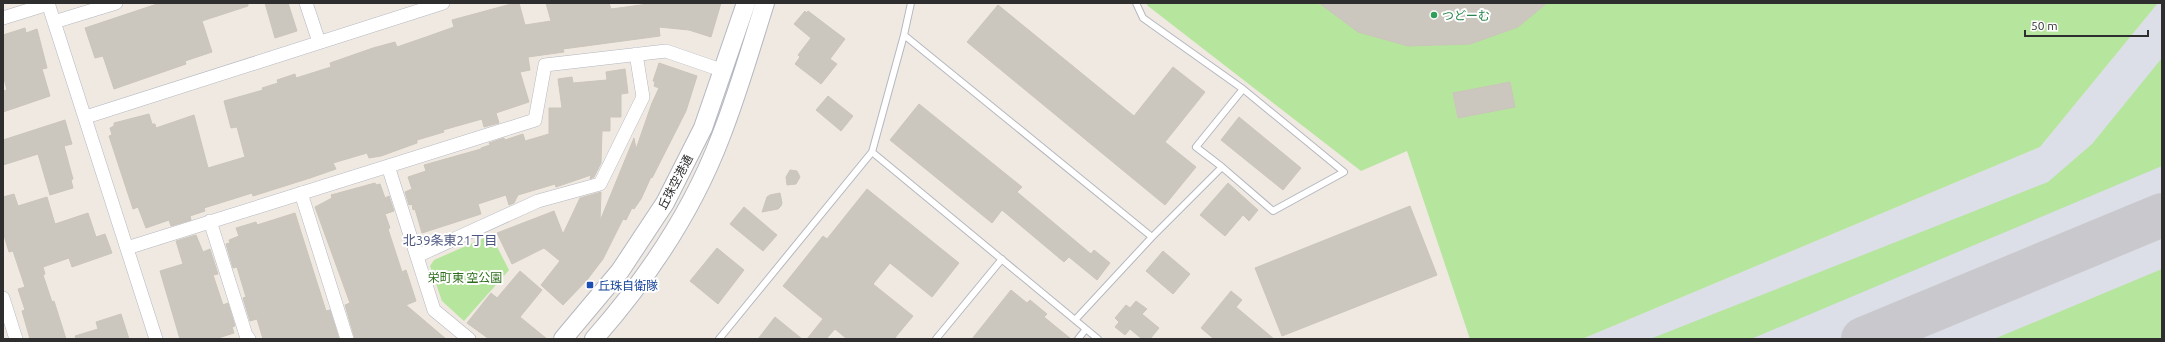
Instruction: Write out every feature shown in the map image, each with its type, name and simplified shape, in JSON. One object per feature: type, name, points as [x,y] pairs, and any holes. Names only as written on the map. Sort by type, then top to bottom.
[{"type":"main road","name":"丘珠空港通","points":[[563,339],[620,271],[665,203],[703,128],[724,71],[746,3]]},
{"type":"main road","name":"丘珠空港通","points":[[594,339],[631,292],[690,203],[721,137],[765,3]]},
{"type":"street","points":[[54,22],[116,3]]},
{"type":"street","points":[[306,3],[319,42]]},
{"type":"street","points":[[86,117],[319,42],[423,6],[443,3]]},
{"type":"street","points":[[3,18],[48,4],[86,117],[156,339]]},
{"type":"street","points":[[128,248],[535,120],[545,65],[666,51],[724,71]]},
{"type":"street","points":[[417,256],[538,200],[600,184],[643,97],[636,54]]},
{"type":"street","points":[[388,166],[434,310],[469,339]]},
{"type":"street","points":[[301,193],[347,339]]},
{"type":"street","points":[[210,221],[246,335],[249,339]]},
{"type":"street","points":[[3,298],[16,339]]},
{"type":"lane","points":[[719,339],[872,152],[904,35],[911,3]]},
{"type":"lane","points":[[1136,3],[1143,18],[1243,89],[1344,172],[1273,211],[1222,167],[1196,147],[1243,89]]},
{"type":"lane","points":[[904,35],[1152,236]]},
{"type":"lane","points":[[872,152],[1098,339]]},
{"type":"lane","points":[[1075,320],[1152,236],[1222,167]]},
{"type":"lane","points":[[936,339],[1002,259]]},
{"type":"lane","points":[[1078,339],[1086,329]]},
{"type":"shaded area","points":[[2158,3],[2162,3],[2162,339],[1582,339],[2040,147]]},
{"type":"green space","points":[[1146,3],[2158,3],[2040,147],[1582,339],[1470,339],[1407,151],[1361,171]]},
{"type":"green space","points":[[2162,58],[2162,166],[1751,339],[1650,339],[2048,182],[2092,144]]},
{"type":"green space","name":"栄町東 空公園","points":[[491,235],[509,270],[464,321],[442,301],[430,266],[434,260]]},
{"type":"green space","points":[[2162,269],[2162,339],[1994,339]]},
{"type":"building","points":[[160,3],[248,3],[248,6],[202,21],[212,52],[185,61],[186,64],[114,89],[103,56],[95,58],[85,28]]},
{"type":"building","points":[[265,3],[288,3],[297,31],[275,38]]},
{"type":"building","points":[[519,3],[525,25],[551,21],[546,3],[609,3],[611,9],[656,3],[721,3],[711,37],[689,30],[659,27],[660,36],[563,49],[564,52],[528,57],[530,70],[520,72],[529,102],[496,113],[499,123],[484,127],[482,119],[443,130],[444,132],[417,140],[417,143],[381,156],[369,158],[367,153],[333,163],[336,169],[253,196],[252,193],[204,208],[205,211],[190,216],[191,220],[171,226],[169,220],[146,228],[138,207],[133,209],[109,136],[112,135],[110,128],[114,126],[114,123],[149,114],[152,124],[155,124],[156,128],[194,115],[208,168],[245,157],[237,127],[231,128],[224,101],[263,90],[262,88],[278,83],[277,80],[295,74],[296,78],[331,67],[330,63],[373,48],[395,42],[397,47],[454,27],[452,20]]},
{"type":"building","name":"つどーむ","points":[[1319,3],[1547,3],[1518,27],[1470,44],[1408,46],[1358,32]]},
{"type":"building","points":[[998,5],[1134,116],[1173,67],[1205,92],[1165,142],[1196,167],[1165,205],[967,42]]},
{"type":"building","points":[[805,11],[806,13],[808,11],[845,39],[830,59],[837,64],[821,84],[795,64],[800,57],[798,55],[811,38],[794,24]]},
{"type":"building","points":[[25,28],[26,33],[37,29],[47,68],[42,69],[50,96],[3,112],[3,91],[7,90],[3,75],[3,35]]},
{"type":"building","points":[[659,63],[697,76],[686,111],[641,199],[634,209],[632,208],[626,220],[623,219],[603,259],[587,280],[563,305],[541,285],[560,261],[544,248],[512,264],[497,233],[554,211],[563,234],[580,198],[601,192],[600,221],[634,138],[636,149],[652,103],[659,88],[654,86],[655,82],[653,81]]},
{"type":"building","points":[[625,69],[628,93],[621,94],[621,117],[610,117],[610,131],[602,131],[601,163],[594,177],[590,179],[591,175],[556,187],[555,184],[518,195],[514,203],[509,205],[506,195],[478,204],[481,214],[422,233],[415,209],[413,210],[412,204],[409,205],[405,192],[412,189],[408,177],[426,171],[424,165],[481,149],[490,145],[489,143],[504,138],[505,140],[523,134],[525,141],[549,134],[549,108],[562,108],[558,79],[572,77],[573,83],[607,80],[606,72]]},
{"type":"building","points":[[1510,82],[1515,107],[1458,118],[1453,93]]},
{"type":"building","points":[[828,96],[853,116],[841,131],[816,110]]},
{"type":"building","points":[[919,104],[1022,187],[1017,192],[1091,254],[1094,250],[1110,263],[1097,280],[1069,257],[1064,262],[1002,210],[992,223],[890,140]]},
{"type":"building","points":[[1239,117],[1301,168],[1283,190],[1221,140]]},
{"type":"building","points":[[65,120],[72,144],[64,146],[73,179],[71,180],[73,188],[50,195],[38,154],[3,165],[3,140]]},
{"type":"building","points":[[790,170],[797,171],[800,177],[796,184],[787,185],[786,177]]},
{"type":"building","points":[[375,183],[376,185],[380,184],[385,198],[389,196],[394,211],[385,214],[390,228],[388,229],[402,272],[406,270],[416,301],[406,305],[446,339],[355,339],[345,305],[350,303],[315,207],[332,198],[331,195]]},
{"type":"building","points":[[1228,183],[1258,210],[1249,221],[1243,215],[1225,236],[1200,215]]},
{"type":"building","points":[[867,189],[959,263],[932,297],[890,263],[873,284],[913,316],[894,339],[847,339],[835,329],[826,339],[807,339],[823,319],[783,286],[823,236],[827,239]]},
{"type":"building","points":[[780,193],[782,203],[781,206],[778,209],[762,212],[767,197]]},
{"type":"building","points":[[14,194],[18,206],[47,197],[55,224],[88,213],[96,237],[105,234],[112,253],[72,267],[69,258],[43,267],[45,274],[43,275],[52,302],[54,301],[66,339],[30,339],[22,311],[25,310],[18,289],[25,287],[13,251],[9,252],[3,232],[3,197]]},
{"type":"building","points":[[1410,206],[1437,275],[1282,336],[1255,268]]},
{"type":"building","points":[[744,207],[777,235],[763,251],[730,224]]},
{"type":"building","points":[[295,213],[326,311],[330,310],[339,339],[263,339],[257,319],[250,321],[243,298],[246,297],[237,267],[233,268],[226,244],[230,243],[229,240],[239,236],[236,228],[256,222],[257,225]]},
{"type":"building","points":[[196,235],[203,252],[210,249],[218,274],[213,275],[223,305],[228,303],[235,326],[232,327],[234,333],[215,339],[180,339],[160,271],[183,264],[176,241]]},
{"type":"building","points":[[717,248],[744,270],[718,304],[690,281]]},
{"type":"building","points":[[1163,251],[1190,274],[1173,294],[1146,271]]},
{"type":"building","points":[[520,271],[542,290],[520,317],[547,339],[489,339],[467,323],[491,293],[497,298]]},
{"type":"building","points":[[1011,290],[1027,303],[1030,300],[1047,314],[1044,317],[1071,339],[972,339]]},
{"type":"building","points":[[1231,291],[1242,300],[1236,307],[1274,339],[1214,339],[1201,328]]},
{"type":"building","points":[[1136,301],[1147,309],[1142,314],[1159,328],[1150,339],[1142,339],[1130,329],[1125,335],[1115,327],[1119,322],[1115,318],[1126,305],[1130,308]]},
{"type":"building","points":[[121,314],[129,339],[76,339],[75,336],[98,329],[96,322]]},
{"type":"building","points":[[775,317],[802,339],[758,339]]},
{"type":"taxiway","points":[[1863,339],[2162,215]]},
{"type":"place","name":"つどーむ","points":[[1434,15]]},
{"type":"place","name":"丘珠自衛隊","points":[[590,285]]},
{"type":"district","name":"北39条東21丁目","points":[[450,240]]}]
